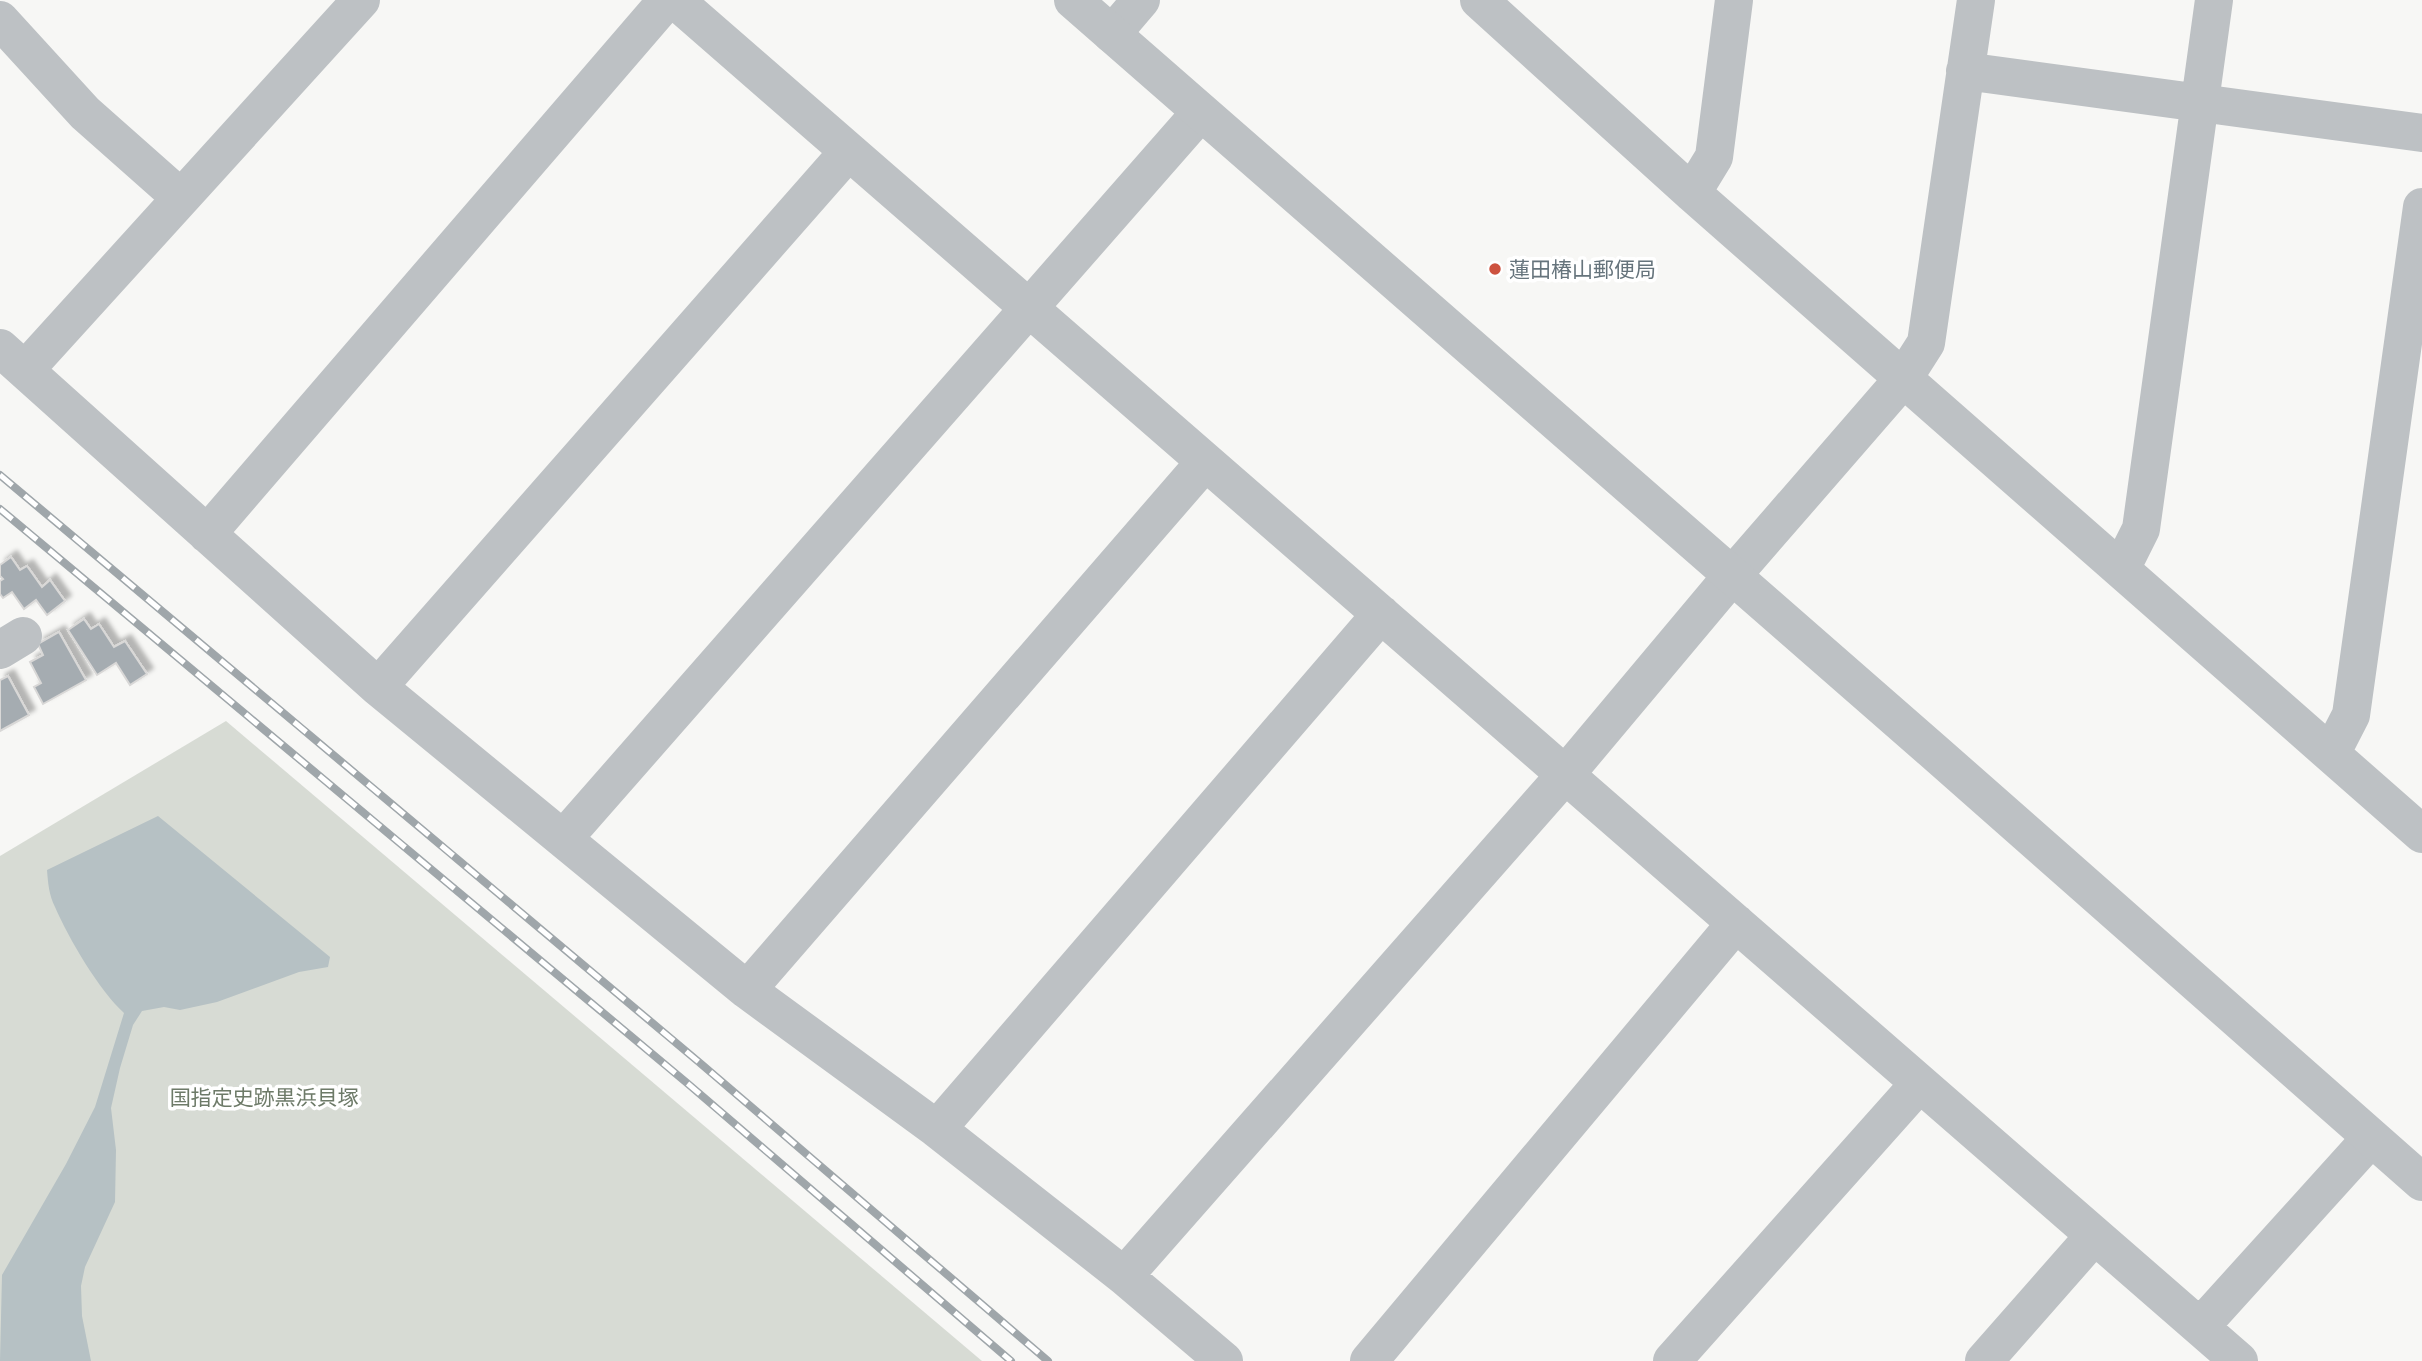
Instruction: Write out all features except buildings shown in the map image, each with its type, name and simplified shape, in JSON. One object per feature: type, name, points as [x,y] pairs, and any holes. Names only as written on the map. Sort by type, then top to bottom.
[{"type":"street","points":[[208,534],[667,0]]},
{"type":"street","points":[[675,0],[2239,1361]]},
{"type":"street","points":[[1073,0],[2422,1182]]},
{"type":"street","points":[[1112,34],[1141,0]]},
{"type":"street","points":[[1692,193],[1714,157],[1734,0]]},
{"type":"street","points":[[1124,1276],[1564,775],[1903,379],[1926,343],[1976,0]]},
{"type":"street","points":[[2121,569],[2141,529],[2214,0]]},
{"type":"street","points":[[1483,2],[1692,193],[2332,752],[2422,834]]},
{"type":"street","points":[[350,4],[181,198],[13,359],[378,687],[747,990],[937,1129],[1124,1276],[1224,1361]]},
{"type":"street","points":[[0,20],[85,113],[181,198]]},
{"type":"street","points":[[1965,71],[2422,133]]},
{"type":"street","points":[[564,838],[1200,113]]},
{"type":"street","points":[[378,687],[848,152]]},
{"type":"street","points":[[2332,752],[2351,715],[2422,207]]},
{"type":"street","points":[[747,990],[1205,462]]},
{"type":"street","points":[[937,1129],[1381,614]]},
{"type":"street","points":[[1369,1361],[1736,923]]},
{"type":"street","points":[[1672,1361],[1919,1084]]},
{"type":"street","points":[[2200,1327],[2371,1138]]},
{"type":"street","points":[[1984,1361],[2094,1236]]},
{"type":"green space","name":"国指定史跡黒浜貝塚","points":[[226,721],[982,1361],[0,1361],[0,856]]},
{"type":"shaded area","points":[[158,816],[330,957],[328,967],[299,972],[217,1002],[180,1010],[164,1007],[142,1011],[133,1025],[111,1108],[116,1150],[115,1202],[85,1267],[81,1286],[82,1316],[91,1361],[0,1361],[2,1275],[66,1164],[95,1107],[124,1013],[95,978],[68,934],[51,898],[47,870]]},
{"type":"railway","points":[[0,475],[700,1063],[1048,1361]]},
{"type":"railway","points":[[0,509],[687,1083],[1011,1361]]},
{"type":"place","name":"蓮田椿山郵便局","points":[[1495,269]]}]
